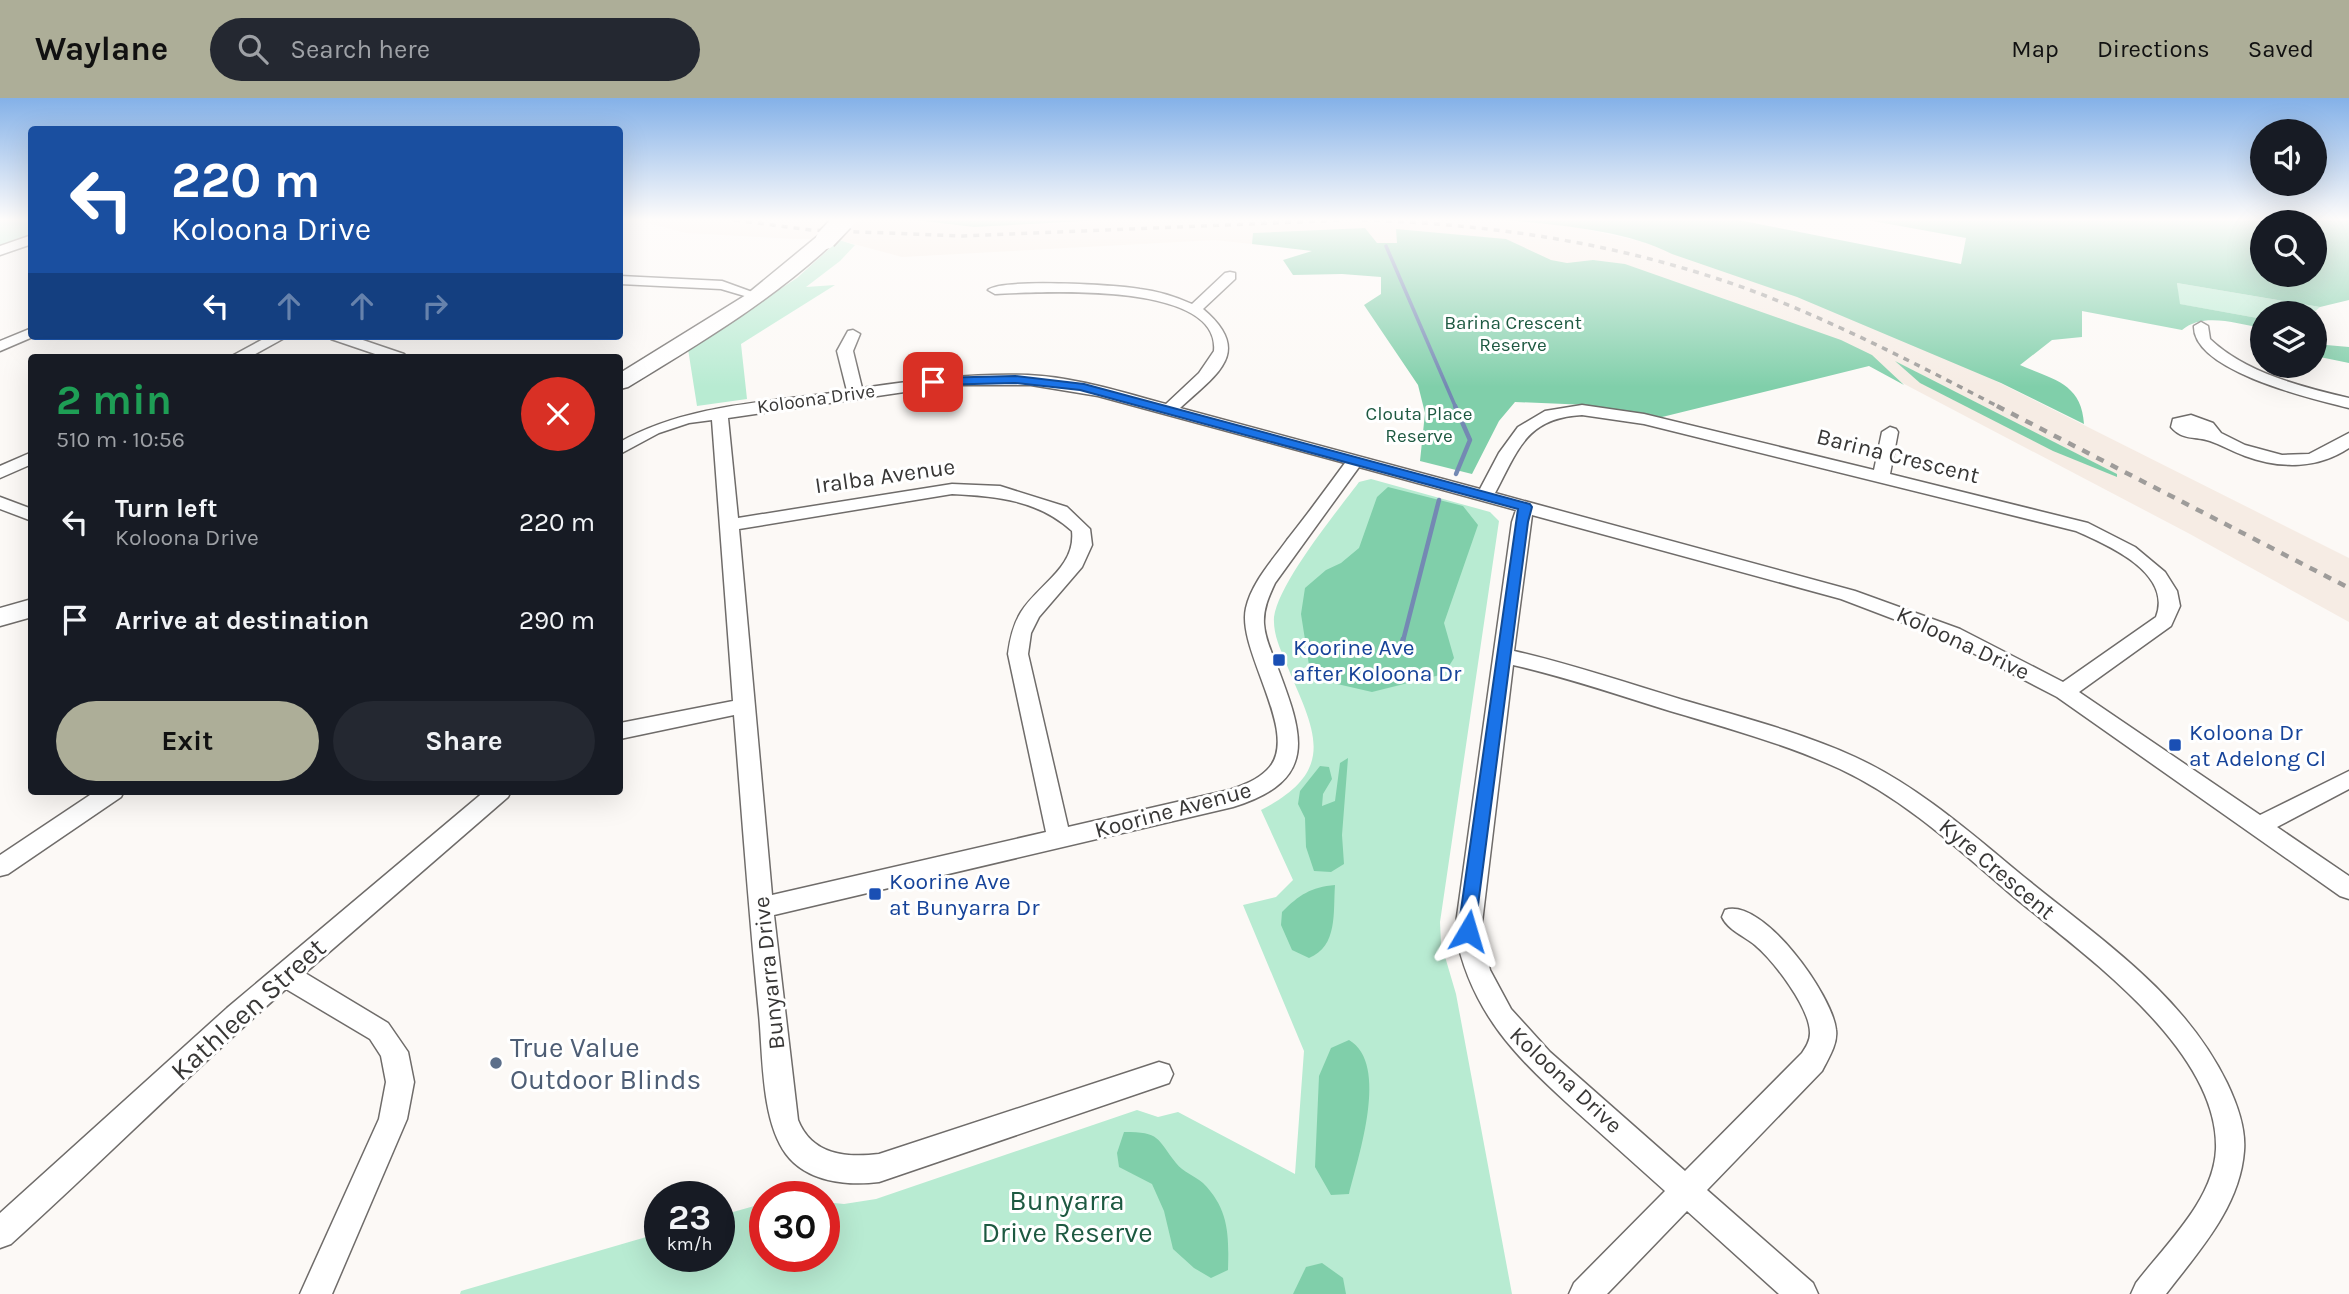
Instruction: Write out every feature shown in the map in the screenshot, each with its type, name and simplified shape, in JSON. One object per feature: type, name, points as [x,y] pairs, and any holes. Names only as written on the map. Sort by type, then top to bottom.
[{"type":"main road","points":[[623,380],[778,276]]},
{"type":"main road","points":[[623,369],[762,288]]},
{"type":"main road","points":[[0,607],[28,598]]},
{"type":"main road","points":[[0,617],[28,609]]},
{"type":"street","points":[[1195,309],[1230,276]]},
{"type":"street","points":[[623,280],[762,288]]},
{"type":"street","points":[[995,290],[1106,288],[1142,294],[1195,309],[1218,331],[1222,340],[1220,354],[1170,410]]},
{"type":"street","points":[[2201,326],[2202,340],[2224,356],[2282,385],[2345,406]]},
{"type":"street","points":[[0,346],[28,334]]},
{"type":"street","points":[[853,334],[845,351],[855,393]]},
{"type":"street","points":[[244,354],[273,340]]},
{"type":"street","points":[[348,340],[390,354]]},
{"type":"street","name":"Koloona Drive","points":[[623,447],[666,425],[720,414],[952,380],[1015,379],[1080,387],[1170,410],[1873,603],[1953,634],[2064,692],[2349,889]]},
{"type":"street","name":"Barina Crescent","points":[[1485,496],[1517,439],[1530,425],[1555,414],[1587,410],[1644,419],[2082,527],[2117,543],[2152,569],[2169,597],[2169,614],[2164,621],[2064,692]]},
{"type":"street","name":"Bunyarra Drive","points":[[720,414],[761,908],[787,1131],[801,1151],[822,1165],[852,1171],[879,1168],[1159,1074]]},
{"type":"street","points":[[1881,477],[1890,432]]},
{"type":"street","points":[[2211,435],[2251,454],[2293,462],[2316,458],[2340,447],[2349,438]]},
{"type":"street","points":[[0,472],[28,459]]},
{"type":"street","name":"Koorine Avenue","points":[[761,908],[1247,794],[1261,787],[1277,772],[1288,753],[1289,731],[1255,632],[1257,601],[1266,581],[1355,461]]},
{"type":"street","name":"Iralba Avenue","points":[[730,525],[938,491],[967,489],[1012,495],[1061,511],[1075,522],[1083,537],[1081,553],[1030,614],[1021,633],[1018,654],[1059,839]]},
{"type":"street","points":[[0,502],[28,514]]},
{"type":"street","name":"Koloona Drive","points":[[1525,507],[1468,931],[1477,973],[1488,997],[1520,1040],[1802,1294]]},
{"type":"street","name":"Kyre Crescent","points":[[1505,656],[1541,664],[1802,744],[1862,769],[1927,811],[2145,991],[2170,1017],[2208,1073],[2221,1103],[2228,1131],[2227,1172],[2214,1201],[2147,1294]]},
{"type":"street","points":[[623,730],[744,706]]},
{"type":"street","points":[[2259,826],[2349,779]]},
{"type":"street","points":[[0,867],[107,795]]},
{"type":"street","name":"Kathleen Street","points":[[0,1233],[284,974],[495,795]]},
{"type":"street","points":[[1585,1294],[1812,1062],[1822,1041],[1821,1020],[1811,998],[1767,941],[1734,917]]},
{"type":"street","points":[[284,974],[379,1031],[394,1052],[400,1082],[393,1119],[316,1294]]},
{"type":"shaded area","points":[[1614,276],[1751,276],[1958,362],[2349,558],[2349,622],[2188,533],[1870,366],[1725,299],[1669,280]]},
{"type":"green space","points":[[821,276],[806,287],[835,285],[741,344],[747,399],[697,406],[688,349],[797,278]]},
{"type":"green space","name":"Barina Crescent Reserve","points":[[1366,276],[1659,276],[1841,340],[1872,355],[1904,385],[1869,366],[1658,418],[1588,405],[1515,402],[1499,421],[1472,474],[1420,461],[1425,413],[1418,385],[1364,305],[1381,294],[1381,277]]},
{"type":"green space","points":[[1735,276],[2250,276],[2250,287],[2327,287],[2327,276],[2349,276],[2349,300],[2327,305],[2327,301],[2284,301],[2177,283],[2180,304],[2250,317],[2250,326],[2210,320],[2182,330],[2082,311],[2082,337],[2052,340],[2020,365],[2054,379],[2071,391],[2078,399],[2084,424],[2001,383],[1797,297]]},
{"type":"green space","points":[[2177,283],[2284,301],[2250,301],[2250,317],[2179,304]]},
{"type":"green space","points":[[2327,345],[2349,347],[2349,363],[2327,358]]},
{"type":"green space","points":[[1895,361],[2117,474],[2117,477],[2053,451],[1920,383]]},
{"type":"green space","name":"Bunyarra Drive Reserve","points":[[1371,479],[1490,512],[1499,521],[1440,922],[1441,943],[1456,994],[1512,1294],[460,1294],[461,1291],[644,1238],[644,1272],[735,1272],[735,1211],[749,1208],[749,1272],[840,1272],[840,1204],[876,1199],[1137,1110],[1158,1117],[1178,1112],[1295,1174],[1304,1051],[1243,905],[1276,897],[1293,880],[1261,810],[1286,795],[1302,779],[1311,763],[1314,746],[1305,708],[1277,641],[1274,617],[1278,602],[1297,567],[1359,482]]},
{"type":"green space","points":[[1388,487],[1463,506],[1478,525],[1444,623],[1454,658],[1444,674],[1372,692],[1311,678],[1301,614],[1305,588],[1359,548],[1377,497]]},
{"type":"green space","points":[[1348,758],[1342,835],[1344,864],[1331,872],[1314,871],[1306,847],[1305,818],[1298,804],[1300,791],[1320,766],[1329,767],[1332,779],[1323,794],[1322,806],[1335,801],[1340,763]]},
{"type":"green space","points":[[1335,885],[1334,917],[1325,945],[1309,958],[1292,950],[1281,925],[1282,912],[1306,893]]},
{"type":"green space","points":[[1349,1040],[1361,1052],[1368,1069],[1368,1112],[1349,1194],[1331,1195],[1315,1167],[1319,1076],[1331,1048]]},
{"type":"green space","points":[[1124,1132],[1145,1133],[1156,1138],[1179,1166],[1212,1193],[1226,1223],[1228,1270],[1211,1278],[1194,1268],[1173,1249],[1164,1211],[1152,1184],[1119,1167],[1117,1153]]},
{"type":"green space","points":[[1322,1263],[1343,1278],[1346,1294],[1293,1294],[1306,1267]]},
{"type":"waterway","points":[[1399,276],[1456,408]]},
{"type":"waterway","points":[[1455,406],[1470,440],[1456,474]]},
{"type":"waterway","points":[[1403,641],[1439,500]]},
{"type":"waterway","points":[[1400,651],[1403,639]]},
{"type":"railway","points":[[1706,276],[1766,296],[1826,321],[2001,408]]},
{"type":"railway","points":[[1997,406],[2349,588]]},
{"type":"place","name":"Koorine Ave after Koloona Dr","points":[[1279,660]]},
{"type":"place","name":"Koloona Dr at Adelong Cl","points":[[2175,745]]},
{"type":"place","name":"Koorine Ave at Bunyarra Dr","points":[[875,894]]},
{"type":"place","name":"True Value Outdoor Blinds","points":[[496,1063]]},
{"type":"route","points":[[933,382],[1015,379],[1099,391],[1525,507],[1468,931]]},
{"type":"park label","name":"Clouta Place Reserve","points":[[1419,425]]}]
